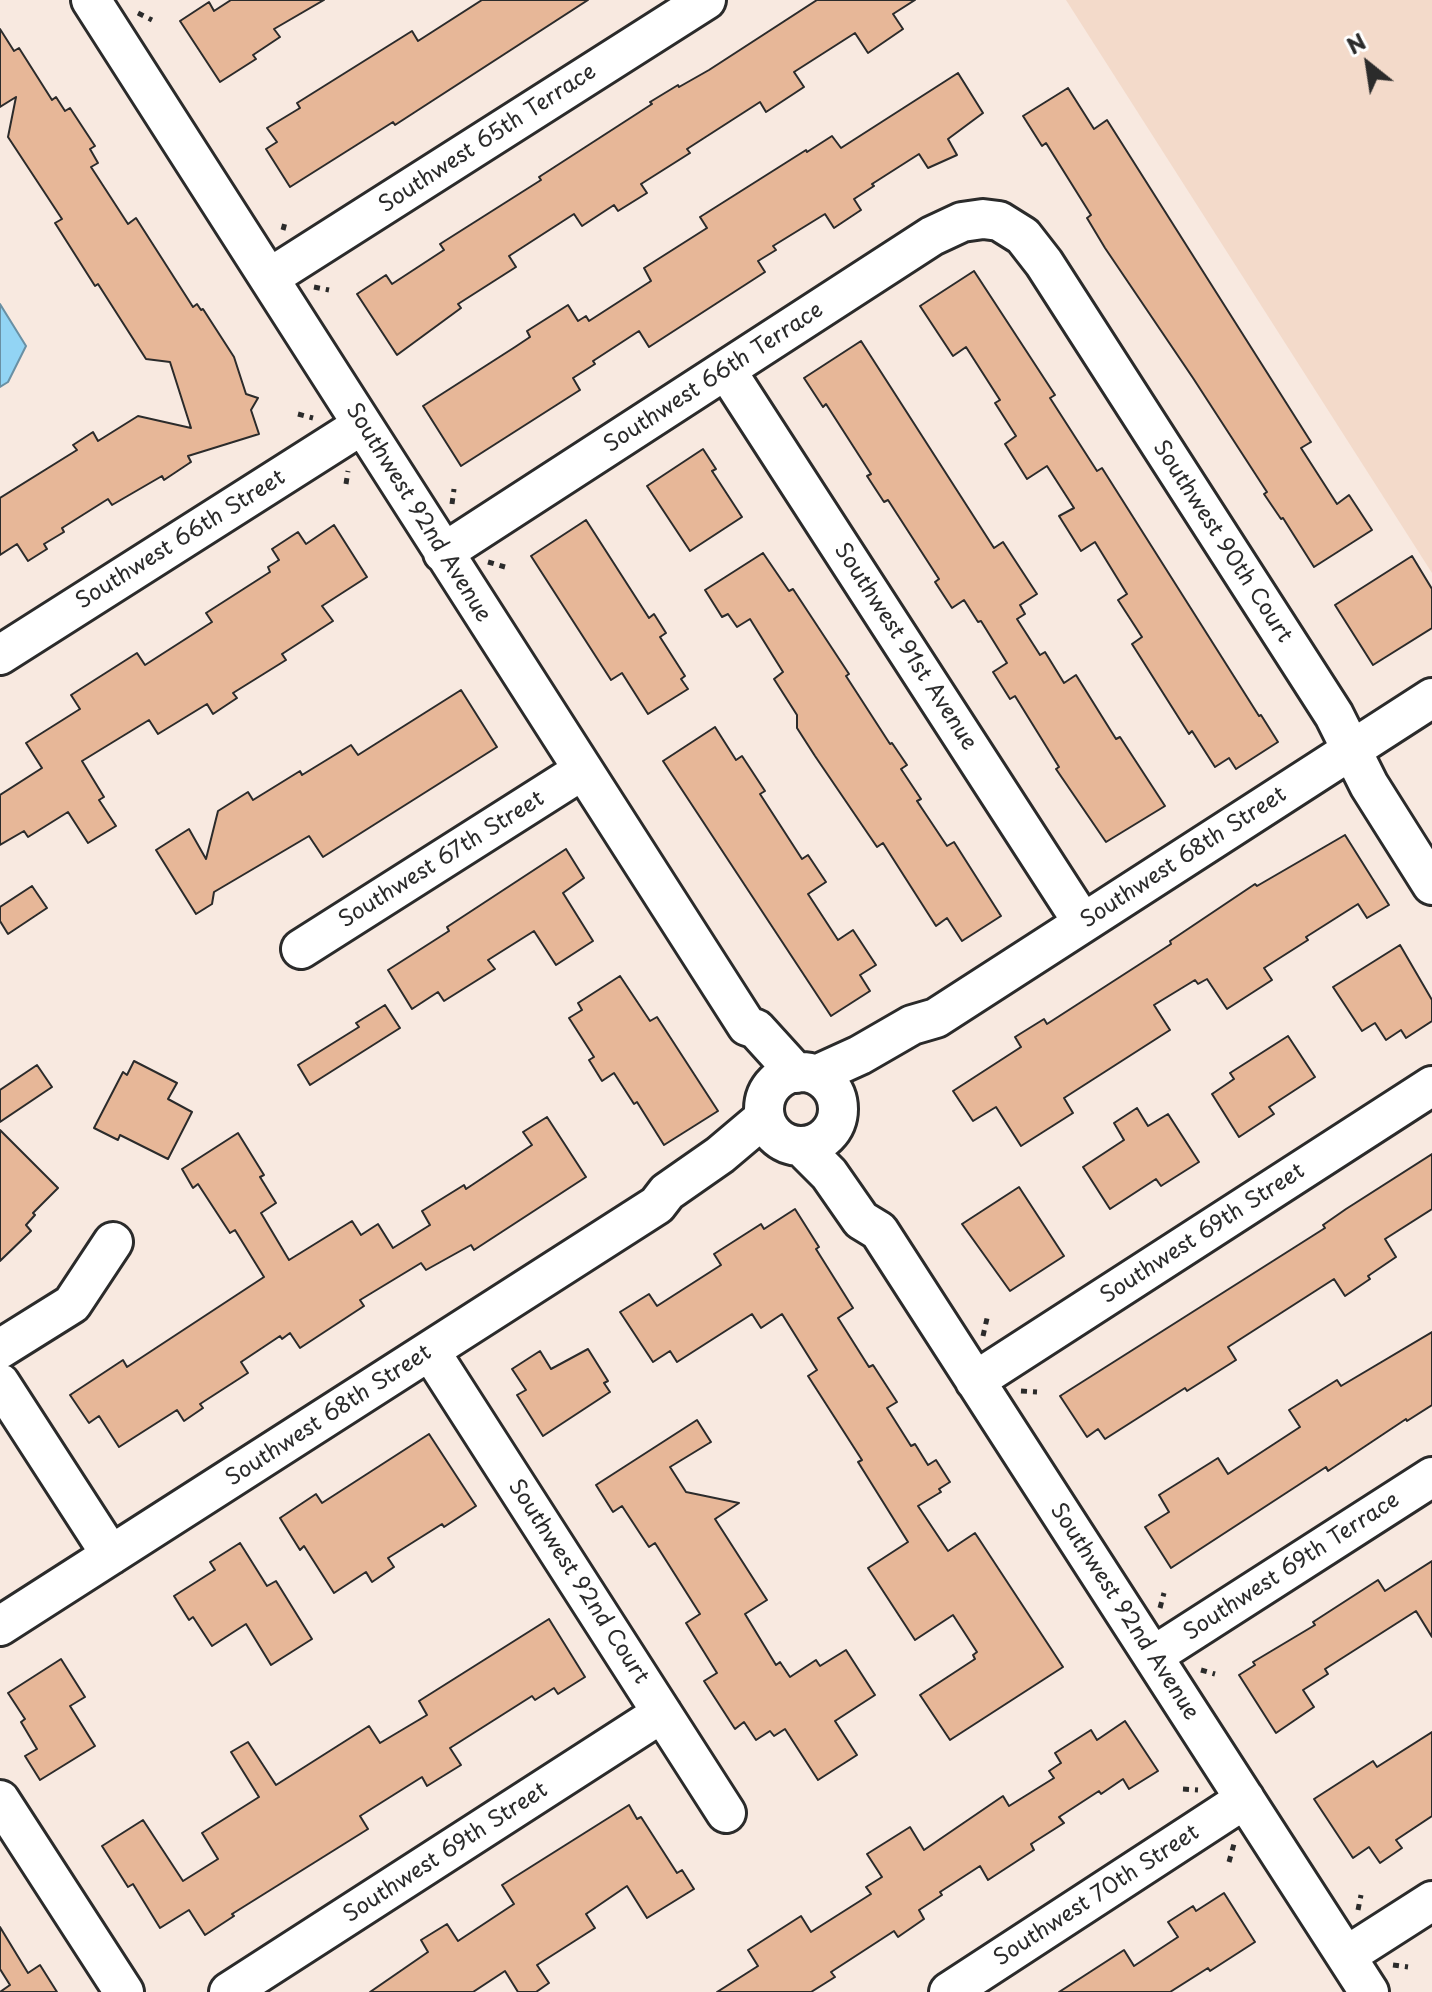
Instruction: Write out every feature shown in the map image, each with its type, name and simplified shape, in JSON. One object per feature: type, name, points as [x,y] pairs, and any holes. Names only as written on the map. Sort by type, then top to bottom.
[{"type":"street","name":"Southwest 65th Terrace","points":[[269,278],[706,0]]},
{"type":"street","name":"Southwest 92nd Avenue","points":[[95,2],[747,1026],[746,1037],[829,1174],[861,1220],[879,1231]]},
{"type":"street","name":"Southwest 66th Terrace","points":[[443,553],[932,236],[962,222],[991,219]]},
{"type":"street","name":"Southwest 90th Court","points":[[991,219],[1006,224],[1023,236],[1044,263],[1334,715],[1369,785],[1432,885]]},
{"type":"street","name":"Southwest 91st Avenue","points":[[726,370],[1083,923]]},
{"type":"street","name":"Southwest 66th Street","points":[[0,655],[362,425]]},
{"type":"street","name":"Southwest 68th Street","points":[[0,1626],[657,1205],[667,1192],[860,1055],[912,1025],[936,1018],[1432,698]]},
{"type":"street","name":"Southwest 67th Street","points":[[301,949],[583,770]]},
{"type":"street","name":"Southwest 68th Street","points":[[788,1107],[823,1140],[860,1082],[922,1037],[936,1018]]},
{"type":"street","name":"Southwest 69th Street","points":[[975,1381],[1432,1086]]},
{"type":"street","name":"Southwest 92nd Avenue","points":[[788,1107],[834,1090],[845,1152],[876,1208],[879,1231],[1369,1992]]},
{"type":"street","points":[[0,1349],[72,1304],[113,1242]]},
{"type":"street","name":"Southwest 92nd Court","points":[[430,1351],[726,1813]]},
{"type":"street","points":[[0,1383],[111,1555]]},
{"type":"street","name":"Southwest 69th Terrace","points":[[1153,1656],[1432,1477]]},
{"type":"street","name":"Southwest 69th Street","points":[[229,1992],[662,1713]]},
{"type":"street","name":"Southwest 70th Street","points":[[949,1992],[1245,1799]]},
{"type":"street","points":[[0,1800],[124,1992]]},
{"type":"street","points":[[1346,1956],[1432,1901]]},
{"type":"path","points":[[298,414],[319,420]]},
{"type":"path","points":[[982,1337],[988,1314]]},
{"type":"path","points":[[1016,1390],[1037,1392]]},
{"type":"path","points":[[1183,1789],[1200,1790]]},
{"type":"path","points":[[1229,1862],[1235,1843]]},
{"type":"shaded area","points":[[1066,0],[1432,0],[1432,573]]},
{"type":"water","points":[[0,304],[26,346],[8,382],[0,387]]},
{"type":"building","points":[[231,0],[324,0],[274,29],[280,37],[253,55],[256,59],[220,82],[180,21],[209,2],[214,11]]},
{"type":"building","points":[[482,0],[588,0],[395,125],[393,122],[290,187],[266,149],[277,142],[267,128],[300,108],[297,103],[412,31],[418,41]]},
{"type":"building","points":[[817,0],[915,0],[893,14],[903,29],[868,53],[855,33],[794,72],[804,87],[766,112],[760,102],[687,149],[690,153],[641,184],[647,193],[618,211],[614,205],[582,226],[574,214],[509,256],[516,267],[458,304],[461,308],[397,355],[357,294],[386,275],[392,284],[444,250],[440,244],[541,180],[539,177],[652,104],[650,102],[709,70]]},
{"type":"building","points":[[0,29],[14,51],[19,48],[52,100],[56,97],[65,111],[70,108],[95,146],[90,149],[98,163],[91,167],[128,224],[136,218],[193,307],[197,304],[203,309],[234,357],[246,394],[258,398],[251,410],[259,434],[188,456],[191,462],[164,480],[162,476],[112,505],[108,499],[62,528],[64,532],[44,544],[47,549],[28,561],[17,544],[0,555],[0,498],[77,450],[73,445],[93,432],[98,441],[138,416],[191,428],[170,362],[146,359],[55,223],[62,219],[8,137],[16,97],[0,107]]},
{"type":"building","points":[[958,73],[983,113],[948,139],[957,155],[928,168],[919,154],[854,199],[861,210],[834,228],[825,214],[773,246],[776,250],[758,261],[765,272],[649,347],[639,331],[573,378],[580,390],[461,466],[423,406],[530,337],[527,331],[568,305],[578,321],[586,316],[589,321],[651,281],[644,268],[707,228],[700,217],[832,136],[841,148]]},
{"type":"building","points":[[1068,88],[1094,129],[1107,120],[1311,442],[1301,448],[1337,504],[1349,495],[1372,530],[1314,567],[1105,248],[1087,218],[1091,215],[1046,143],[1042,146],[1023,116]]},
{"type":"building","points":[[974,271],[1055,395],[1050,398],[1097,471],[1102,468],[1278,742],[1236,769],[1229,758],[1215,767],[1192,731],[1189,734],[1132,644],[1142,637],[1118,600],[1127,594],[1095,542],[1081,551],[1059,516],[1074,508],[1047,466],[1027,479],[1005,444],[1016,436],[995,403],[1000,400],[966,347],[953,356],[920,306]]},
{"type":"building","points":[[861,341],[994,548],[1003,542],[1037,594],[1020,605],[1025,614],[1017,619],[1040,655],[1045,652],[1064,683],[1076,675],[1116,739],[1120,737],[1165,806],[1106,842],[1056,769],[1059,767],[1015,696],[1010,699],[993,672],[1007,663],[981,621],[978,622],[964,600],[952,608],[935,582],[939,579],[888,500],[884,502],[867,476],[871,474],[826,404],[823,407],[804,378]]},
{"type":"building","points":[[703,449],[716,469],[712,471],[742,517],[690,551],[647,486]]},
{"type":"building","points":[[586,520],[649,618],[654,614],[666,633],[660,637],[685,676],[681,679],[688,689],[648,714],[622,673],[611,680],[531,556]]},
{"type":"building","points":[[334,525],[367,577],[322,606],[333,621],[282,654],[286,660],[233,693],[237,698],[213,714],[207,704],[158,734],[149,720],[82,761],[104,797],[99,800],[116,826],[88,843],[68,812],[28,837],[24,831],[0,845],[0,795],[42,768],[26,743],[80,709],[71,695],[137,653],[145,665],[212,622],[206,613],[270,572],[268,567],[279,560],[272,549],[298,532],[306,544]]},
{"type":"building","points":[[763,553],[789,591],[793,589],[890,744],[907,765],[901,769],[921,799],[917,801],[947,846],[954,842],[1001,916],[962,941],[947,918],[936,926],[883,843],[877,847],[815,756],[797,728],[797,715],[774,679],[783,672],[750,619],[737,627],[728,614],[722,617],[705,590]]},
{"type":"building","points":[[1412,556],[1432,589],[1432,628],[1373,665],[1335,605]]},
{"type":"building","points":[[461,690],[497,747],[323,857],[309,836],[214,892],[212,904],[196,914],[156,850],[189,829],[206,859],[218,811],[248,792],[253,800],[351,745],[358,755]]},
{"type":"building","points":[[715,727],[736,760],[742,756],[765,791],[760,794],[802,859],[808,855],[826,882],[808,894],[838,940],[853,930],[876,965],[860,975],[870,991],[831,1016],[663,761]]},
{"type":"building","points":[[1345,835],[1389,905],[1367,918],[1358,904],[1306,937],[1308,940],[1264,968],[1272,980],[1227,1009],[1207,979],[1198,984],[1195,980],[1154,1005],[1170,1030],[1064,1098],[1073,1113],[1021,1146],[996,1107],[973,1121],[953,1091],[1021,1047],[1015,1037],[1044,1019],[1047,1024],[1171,944],[1170,941],[1255,884],[1257,886]]},
{"type":"building","points":[[566,849],[584,878],[563,893],[593,941],[556,965],[534,931],[488,960],[495,969],[444,1001],[438,992],[412,1009],[388,970]]},
{"type":"building","points":[[32,886],[47,908],[8,934],[0,921],[0,907]]},
{"type":"building","points":[[1400,945],[1432,1000],[1432,1021],[1406,1038],[1401,1030],[1386,1040],[1375,1023],[1362,1031],[1333,987]]},
{"type":"building","points":[[620,976],[650,1021],[657,1017],[718,1111],[664,1145],[614,1073],[602,1081],[589,1060],[594,1057],[569,1018],[582,1010],[578,1003]]},
{"type":"building","points":[[385,1005],[400,1028],[310,1085],[298,1065],[359,1027],[356,1023]]},
{"type":"building","points":[[1288,1036],[1315,1077],[1269,1107],[1274,1114],[1239,1137],[1212,1094],[1234,1079],[1230,1073]]},
{"type":"building","points":[[134,1061],[177,1083],[168,1099],[192,1112],[168,1159],[120,1135],[118,1140],[94,1128],[123,1072],[127,1075]]},
{"type":"building","points":[[37,1065],[52,1087],[0,1122],[0,1090]]},
{"type":"building","points":[[1137,1108],[1148,1126],[1168,1114],[1199,1162],[1161,1186],[1156,1179],[1110,1209],[1083,1167],[1124,1140],[1114,1123]]},
{"type":"building","points":[[547,1117],[586,1177],[474,1250],[471,1245],[426,1270],[421,1263],[360,1300],[364,1306],[300,1348],[290,1333],[282,1339],[280,1336],[241,1362],[248,1373],[200,1404],[203,1408],[184,1421],[177,1410],[119,1447],[99,1416],[89,1423],[70,1395],[123,1360],[127,1367],[264,1277],[235,1230],[230,1233],[198,1184],[193,1188],[182,1169],[238,1133],[264,1175],[260,1177],[276,1203],[261,1213],[289,1260],[352,1221],[361,1235],[378,1224],[393,1248],[430,1225],[422,1211],[464,1185],[466,1189],[532,1145],[523,1132]]},
{"type":"building","points":[[0,1130],[58,1188],[33,1213],[35,1215],[26,1225],[31,1231],[0,1261]]},
{"type":"building","points":[[1432,1154],[1432,1209],[1385,1239],[1396,1257],[1368,1276],[1370,1279],[1345,1296],[1334,1279],[1228,1347],[1236,1360],[1105,1439],[1098,1429],[1087,1437],[1060,1396],[1325,1228],[1323,1225],[1346,1209]]},
{"type":"building","points":[[1019,1187],[1064,1256],[1010,1291],[962,1224]]},
{"type":"building","points":[[795,1209],[853,1308],[838,1318],[869,1367],[873,1365],[897,1402],[887,1408],[911,1446],[915,1444],[928,1465],[936,1460],[950,1482],[939,1489],[941,1492],[918,1506],[948,1551],[975,1533],[1063,1667],[950,1740],[920,1695],[975,1659],[973,1655],[977,1652],[953,1615],[915,1640],[868,1568],[908,1542],[858,1462],[862,1460],[808,1376],[817,1370],[782,1314],[761,1328],[752,1314],[677,1362],[670,1351],[653,1362],[620,1312],[649,1294],[657,1306],[721,1265],[714,1254],[761,1224],[764,1229]]},
{"type":"building","points":[[1432,1332],[1432,1405],[1328,1471],[1326,1467],[1171,1568],[1145,1527],[1169,1512],[1159,1495],[1218,1458],[1228,1474],[1300,1427],[1289,1410],[1337,1380],[1341,1386]]},
{"type":"building","points":[[588,1349],[608,1381],[604,1383],[610,1392],[543,1436],[517,1395],[526,1390],[512,1369],[540,1351],[551,1369]]},
{"type":"building","points":[[697,1420],[711,1442],[670,1467],[686,1492],[739,1503],[715,1519],[767,1600],[745,1614],[776,1665],[780,1662],[790,1677],[816,1660],[820,1666],[846,1650],[875,1695],[835,1721],[857,1755],[818,1780],[785,1729],[774,1736],[770,1731],[756,1740],[744,1722],[735,1729],[704,1681],[717,1673],[686,1623],[700,1614],[655,1543],[649,1547],[622,1506],[613,1512],[596,1485]]},
{"type":"building","points":[[429,1434],[476,1506],[388,1558],[394,1567],[372,1582],[366,1572],[334,1593],[304,1546],[300,1550],[280,1518],[316,1494],[322,1503]]},
{"type":"building","points":[[240,1543],[267,1586],[276,1581],[312,1639],[271,1665],[246,1624],[212,1646],[193,1617],[189,1620],[174,1596],[215,1570],[210,1562]]},
{"type":"building","points":[[1432,1561],[1432,1637],[1416,1611],[1325,1669],[1328,1674],[1303,1690],[1314,1707],[1276,1733],[1239,1675],[1255,1665],[1253,1662],[1315,1625],[1313,1622],[1378,1580],[1385,1591]]},
{"type":"building","points":[[549,1619],[585,1677],[558,1694],[554,1688],[535,1700],[532,1696],[450,1748],[461,1765],[427,1786],[422,1777],[360,1816],[368,1829],[232,1914],[234,1916],[205,1935],[189,1910],[160,1928],[133,1884],[128,1887],[102,1846],[143,1820],[183,1881],[218,1859],[202,1833],[259,1797],[231,1752],[248,1742],[276,1785],[369,1726],[380,1743],[427,1715],[419,1701]]},
{"type":"building","points":[[61,1659],[85,1697],[70,1706],[95,1746],[40,1780],[25,1756],[37,1749],[21,1722],[25,1719],[8,1693]]},
{"type":"building","points":[[1125,1721],[1158,1771],[1129,1789],[1123,1779],[1101,1794],[1099,1791],[1059,1817],[1064,1823],[1031,1844],[1034,1850],[988,1880],[980,1866],[919,1910],[924,1919],[898,1937],[894,1931],[831,1972],[835,1977],[811,1992],[717,1992],[758,1966],[748,1950],[801,1916],[811,1932],[871,1894],[866,1887],[882,1877],[867,1854],[910,1827],[924,1850],[1003,1796],[1009,1806],[1054,1778],[1049,1771],[1061,1763],[1055,1753],[1091,1730],[1097,1740]]},
{"type":"building","points":[[1432,1732],[1432,1816],[1396,1840],[1402,1848],[1380,1863],[1369,1847],[1353,1858],[1314,1799],[1373,1761],[1377,1767]]},
{"type":"building","points":[[629,1805],[637,1819],[641,1817],[677,1873],[682,1870],[694,1889],[647,1918],[627,1886],[586,1914],[595,1928],[537,1965],[549,1983],[536,1992],[518,1992],[505,1971],[473,1992],[370,1992],[428,1952],[421,1940],[447,1924],[458,1941],[514,1904],[502,1885]]},
{"type":"building","points":[[1224,1893],[1255,1942],[1210,1971],[1208,1968],[1170,1992],[1059,1992],[1124,1950],[1134,1966],[1178,1937],[1168,1922],[1193,1906],[1196,1911]]},
{"type":"building","points":[[0,1927],[28,1973],[40,1965],[57,1992],[0,1992],[10,1985],[0,1969]]}]
